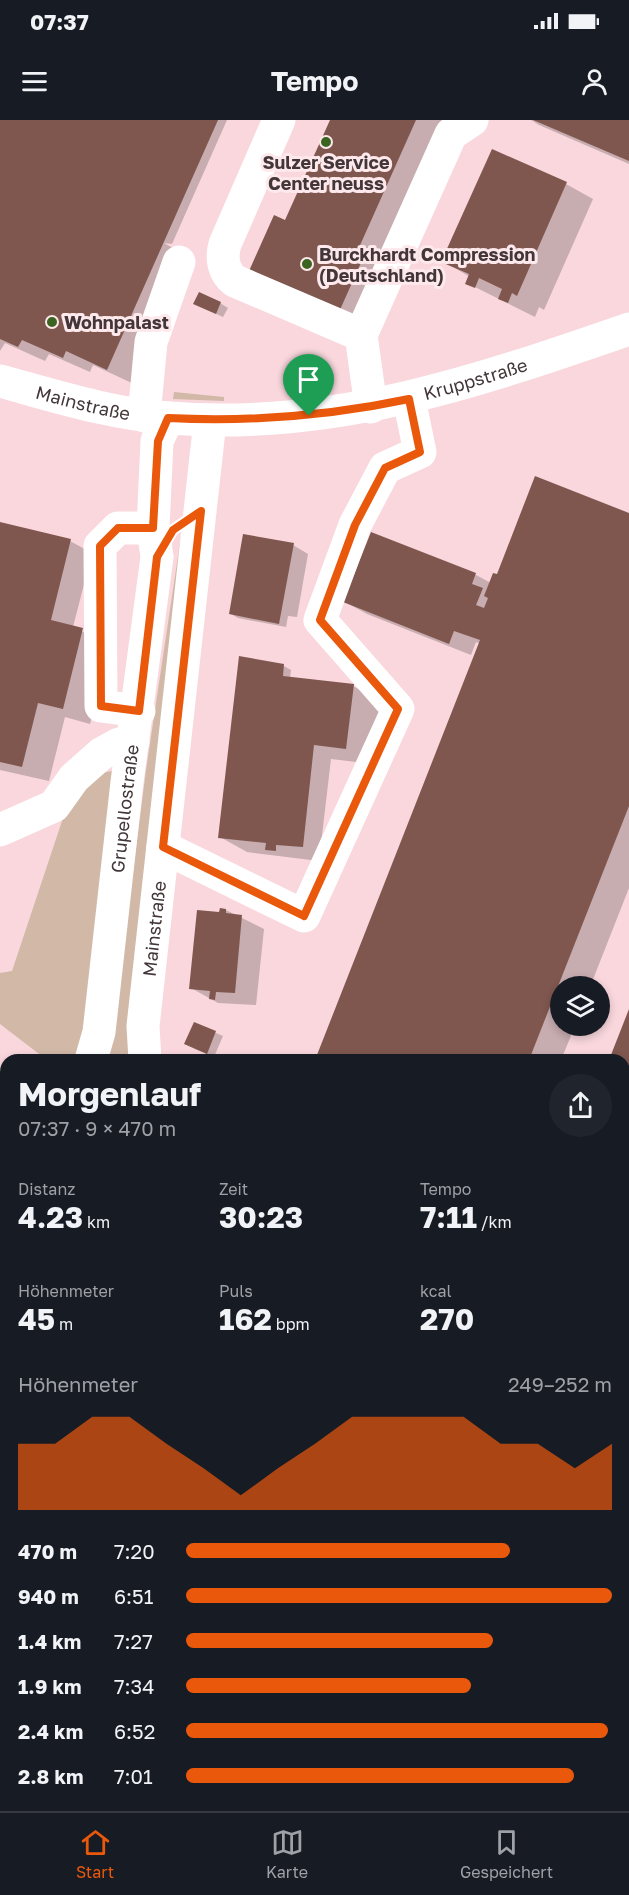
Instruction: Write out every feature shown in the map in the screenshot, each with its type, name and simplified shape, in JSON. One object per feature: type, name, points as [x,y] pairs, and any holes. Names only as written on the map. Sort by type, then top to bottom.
[{"type":"street","points":[[279,120],[225,244],[223,258],[225,269],[236,281],[361,335]]},
{"type":"street","points":[[370,407],[361,335],[451,134],[472,120]]},
{"type":"street","points":[[179,261],[151,342],[156,417],[174,437],[180,487],[189,501],[201,511]]},
{"type":"street","name":"Kruppstraße","points":[[210,420],[288,418],[370,407],[409,399],[497,375],[629,329]]},
{"type":"street","name":"Mainstraße","points":[[0,381],[156,417],[210,420],[142,1026],[144,1054]]},
{"type":"street","points":[[163,847],[304,916],[398,709],[320,620],[355,525],[385,468],[420,452],[409,399]]},
{"type":"street","name":"Grupellostraße","points":[[93,1054],[99,1032],[133,742],[139,711],[155,543],[158,441],[156,417]]},
{"type":"street","name":"Grupellostraße","points":[[155,543],[201,511]]},
{"type":"street","points":[[139,711],[101,706],[100,546],[118,528],[155,543]]},
{"type":"street","points":[[0,830],[54,806],[74,778],[101,754],[119,744],[133,742]]},
{"type":"shaded area","points":[[174,392],[224,397],[224,401],[173,399]]},
{"type":"shaded area","points":[[181,536],[134,1054],[107,1054],[112,1037],[146,770]]},
{"type":"shaded area","points":[[119,770],[83,1051],[81,1054],[39,1054],[0,1024],[0,973],[12,971],[66,809],[95,778],[106,772]]},
{"type":"building","points":[[0,120],[218,120],[107,370],[66,351],[63,358],[22,340],[18,347],[0,339]]},
{"type":"building","points":[[330,120],[416,120],[357,252],[364,256],[339,312],[249,271],[274,215],[285,220]]},
{"type":"building","points":[[533,120],[629,120],[629,161]]},
{"type":"building","points":[[492,149],[567,182],[517,296],[512,293],[508,303],[498,299],[502,289],[479,278],[475,288],[465,284],[469,274],[441,262]]},
{"type":"building","points":[[199,292],[221,302],[216,314],[193,304]]},
{"type":"building","points":[[535,476],[629,513],[629,806],[562,976],[550,976],[550,1007],[531,1054],[317,1054],[480,640],[454,631],[449,644],[343,602],[371,532],[476,573],[472,584],[483,588],[476,605],[484,608],[488,598],[484,596],[493,573],[497,574]]},
{"type":"building","points":[[0,522],[71,539],[51,620],[83,628],[63,709],[38,703],[22,767],[0,762]]},
{"type":"building","points":[[243,534],[294,543],[279,624],[229,614]]},
{"type":"building","points":[[239,656],[284,664],[283,676],[354,684],[346,749],[314,745],[303,847],[276,845],[276,851],[265,850],[266,843],[218,838]]},
{"type":"building","points":[[220,908],[226,909],[226,913],[242,915],[235,993],[216,992],[215,1000],[209,999],[210,991],[189,989],[197,910],[219,912]]},
{"type":"building","points":[[629,1009],[629,1054],[611,1054]]},
{"type":"building","points":[[194,1022],[216,1031],[207,1054],[184,1044]]},
{"type":"place","name":"Sulzer Service Center neuss","points":[[326,142]]},
{"type":"place","name":"Burckhardt Compression (Deutschland)","points":[[307,264]]},
{"type":"place","name":"Wohnpalast","points":[[52,322]]},
{"type":"route","points":[[409,399],[420,452],[385,468],[355,525],[320,620],[398,709],[304,916],[163,847],[201,511],[184,520],[173,530],[157,557],[139,711],[101,706],[100,546],[118,528],[153,528],[158,441],[168,418],[245,420],[309,416],[409,399]]}]
